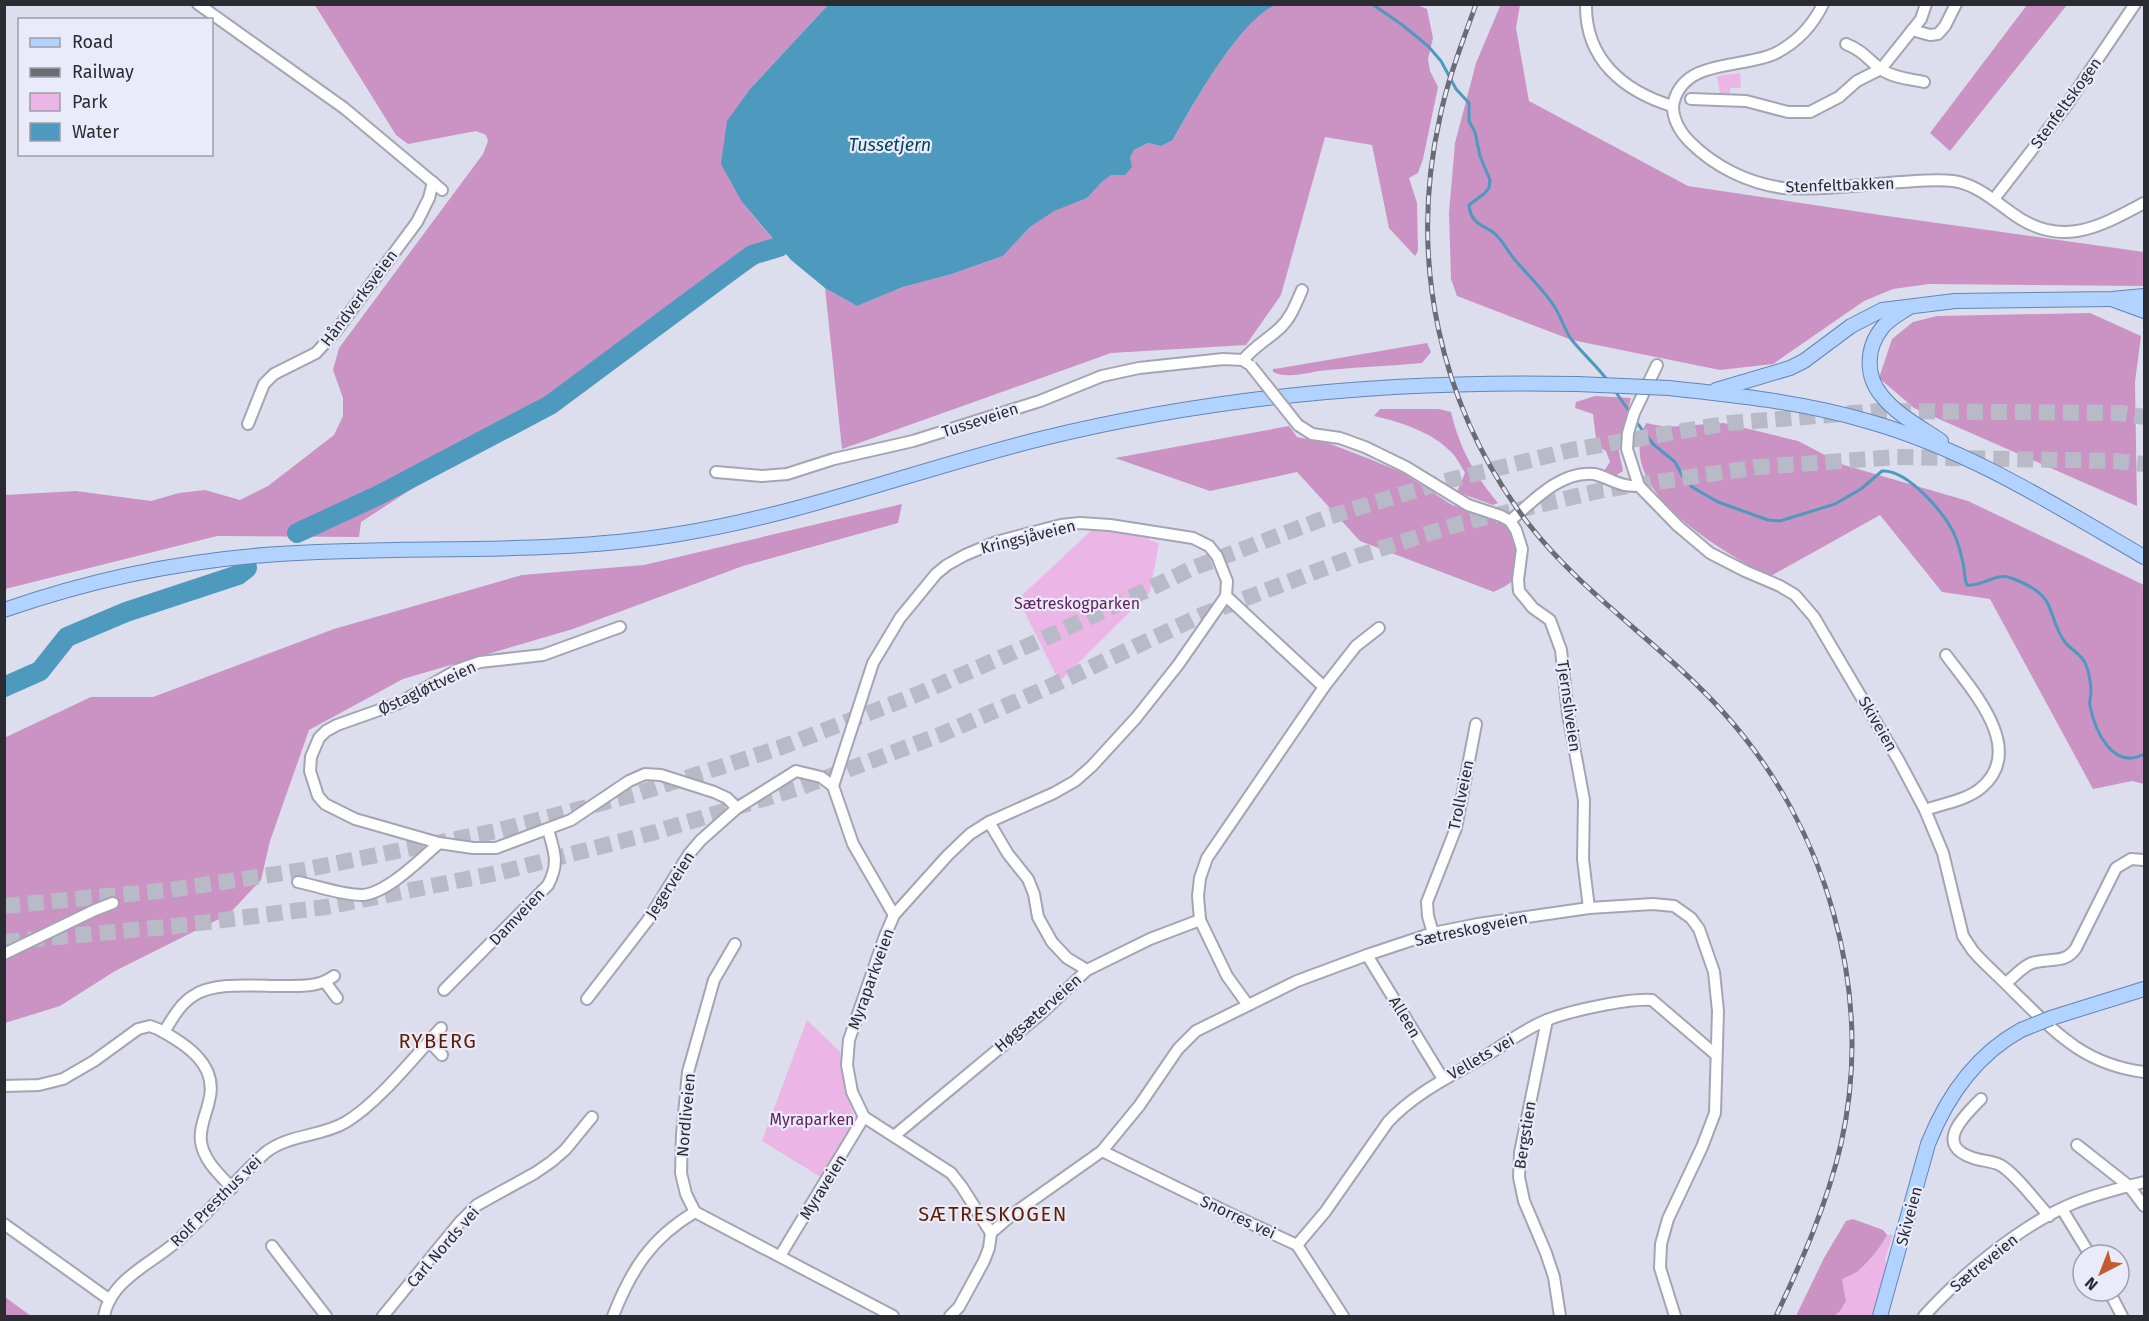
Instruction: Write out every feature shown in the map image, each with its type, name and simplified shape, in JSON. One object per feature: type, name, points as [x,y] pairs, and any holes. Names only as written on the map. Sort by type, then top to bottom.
[{"type":"main road","points":[[1708,392],[1790,368],[1867,316],[1882,310],[1912,305],[1985,300],[2112,299],[2145,296]]},
{"type":"main road","points":[[2112,299],[2145,311]]},
{"type":"main road","points":[[1912,305],[1890,320],[1876,338],[1869,360],[1870,372],[1875,385],[1888,403],[1960,455]]},
{"type":"main road","points":[[4,610],[103,580],[172,566],[231,558],[318,552],[547,547],[677,535],[777,513],[1042,439],[1120,421],[1202,406],[1292,396],[1483,384],[1577,384],[1669,388],[1775,401],[1842,414],[1906,434],[1960,455],[2025,488],[2145,557]]},
{"type":"main road","name":"Skiveien","points":[[1880,1317],[1928,1144],[1958,1086],[1998,1044],[2021,1030],[2051,1018],[2145,989]]},
{"type":"street","name":"Håndverksveien","points":[[198,4],[344,108],[437,186],[417,222],[331,337],[309,358],[274,374],[264,384],[248,424]]},
{"type":"street","points":[[1586,4],[1586,17],[1592,41],[1603,62],[1632,89],[1672,106],[1678,90],[1695,75],[1707,69],[1761,59],[1789,45],[1807,29],[1823,4]]},
{"type":"street","points":[[1691,99],[1746,101],[1788,112],[1810,111],[1831,102],[1857,81],[1881,69],[1921,19],[1926,4]]},
{"type":"street","points":[[1912,30],[1930,35],[1938,34],[1945,26],[1956,4]]},
{"type":"street","name":"Stenfeltskogen","points":[[1994,199],[2066,106],[2135,4]]},
{"type":"street","points":[[1846,44],[1857,48],[1881,69],[1896,76],[1924,82]]},
{"type":"street","name":"Stenfeltbakken","points":[[1672,106],[1676,122],[1683,133],[1704,155],[1735,174],[1763,184],[1783,188],[1804,188],[1930,180],[1953,181],[1979,189],[2027,223],[2043,230],[2057,232],[2079,231],[2096,227],[2145,203]]},
{"type":"street","points":[[1302,290],[1289,318],[1280,328],[1255,346],[1247,363],[1298,425],[1312,434],[1340,438],[1365,447],[1406,467],[1468,505],[1510,521],[1545,491],[1573,476],[1591,474],[1625,485],[1639,486]]},
{"type":"street","name":"Tusseveien","points":[[716,472],[762,476],[787,474],[834,459],[912,441],[1040,400],[1102,376],[1139,368],[1222,359],[1247,363]]},
{"type":"street","name":"Skiveien","points":[[1657,365],[1634,413],[1628,433],[1627,449],[1639,486],[1678,526],[1710,553],[1780,586],[1804,604],[1865,702],[1925,810],[1943,853],[1963,936],[1976,954],[2071,1046],[2103,1062],[2145,1072]]},
{"type":"street","name":"Tjernsliveien","points":[[1510,521],[1520,537],[1522,549],[1519,591],[1533,608],[1550,621],[1562,650],[1568,714],[1584,800],[1582,859],[1589,908]]},
{"type":"street","name":"Kringsjåveien","points":[[833,786],[873,663],[900,618],[924,588],[947,565],[965,555],[996,542],[1061,525],[1080,523],[1156,531],[1193,538],[1209,546],[1223,567],[1227,581],[1226,596]]},
{"type":"street","points":[[1226,596],[1324,687]]},
{"type":"street","name":"Myraparkveien","points":[[864,1117],[852,1092],[847,1065],[849,1040],[894,915],[970,834],[989,822],[1074,781],[1092,766],[1136,718],[1178,665],[1226,596]]},
{"type":"street","name":"Østagløttveien","points":[[620,627],[543,655],[480,662],[458,670],[399,703],[337,725],[319,738],[311,757],[310,771],[318,796],[325,804],[355,819],[439,843],[473,848],[496,848],[571,820],[629,781],[645,774],[661,775],[714,792],[727,798],[737,808]]},
{"type":"street","points":[[1248,1005],[1227,976],[1200,920],[1198,896],[1200,878],[1207,858],[1324,687],[1356,646],[1379,628]]},
{"type":"street","points":[[1925,810],[1981,788],[1992,773],[1998,758],[1998,739],[1989,716],[1946,655]]},
{"type":"street","name":"Trollveien","points":[[1433,933],[1427,902],[1456,828],[1476,724]]},
{"type":"street","name":"Jegerveien","points":[[587,999],[648,920],[689,854],[701,840],[737,808],[796,771],[821,777],[833,786]]},
{"type":"street","points":[[833,786],[853,844],[894,915]]},
{"type":"street","points":[[989,822],[1008,854],[1028,879],[1034,894],[1038,917],[1052,942],[1067,958],[1087,970]]},
{"type":"street","name":"Damveien","points":[[444,990],[548,885],[555,872],[556,857],[548,829]]},
{"type":"street","points":[[298,882],[351,894],[374,893],[396,879],[439,843]]},
{"type":"street","points":[[2006,983],[2030,964],[2063,959],[2072,954],[2116,868],[2131,859],[2145,860]]},
{"type":"street","points":[[4,954],[113,903]]},
{"type":"street","name":"Sætreskogveien","points":[[991,1233],[1013,1214],[1102,1151],[1196,1031],[1297,981],[1433,933],[1589,908],[1666,905],[1674,906],[1691,918],[1703,938],[1714,972],[1718,1011],[1715,1113],[1668,1219],[1661,1244],[1660,1268],[1675,1317]]},
{"type":"street","name":"Høgsæterveien","points":[[894,1136],[1043,1012],[1087,970],[1150,939],[1200,920]]},
{"type":"street","name":"Nordliveien","points":[[695,1212],[686,1194],[681,1173],[688,1072],[714,980],[735,944]]},
{"type":"street","name":"Alleen","points":[[1367,955],[1443,1079]]},
{"type":"street","points":[[164,1032],[177,1011],[191,996],[220,987],[310,986],[329,979],[337,998]]},
{"type":"street","name":"Vellets vei","points":[[1298,1245],[1325,1212],[1388,1122],[1415,1098],[1443,1079],[1547,1020],[1642,999],[1652,1000],[1716,1054]]},
{"type":"street","name":"Bergstien","points":[[1547,1020],[1520,1153],[1519,1177],[1524,1201],[1554,1277],[1560,1317]]},
{"type":"street","points":[[4,1086],[52,1083],[87,1066],[138,1029],[150,1026],[164,1032],[197,1055],[209,1073],[212,1092],[204,1119],[201,1139],[203,1150],[208,1161],[232,1188]]},
{"type":"street","name":"Rolf Presthus vei","points":[[104,1317],[110,1300],[130,1275],[165,1252],[209,1212],[253,1164],[272,1147],[347,1122],[372,1102],[441,1028]]},
{"type":"street","points":[[429,1041],[442,1055]]},
{"type":"street","points":[[1981,1099],[1956,1128],[1954,1138],[1956,1147],[1967,1155],[2002,1167],[2049,1216]]},
{"type":"street","name":"Carl Nords vei","points":[[383,1317],[460,1222],[477,1205],[551,1162],[565,1150],[592,1117]]},
{"type":"street","points":[[864,1117],[951,1173],[991,1233],[984,1261],[959,1307],[950,1317]]},
{"type":"street","name":"Myraveien","points":[[780,1256],[864,1117]]},
{"type":"street","points":[[2077,1145],[2129,1186],[2145,1206]]},
{"type":"street","name":"Snorres vei","points":[[1102,1151],[1298,1245]]},
{"type":"street","name":"Sætreveien","points":[[1924,1317],[1972,1270],[2023,1232],[2049,1216],[2074,1203],[2145,1182]]},
{"type":"street","points":[[2062,1209],[2083,1243]]},
{"type":"street","points":[[613,1317],[622,1292],[640,1262],[660,1236],[677,1222],[695,1212],[893,1317]]},
{"type":"street","points":[[4,1224],[110,1300]]},
{"type":"street","points":[[1298,1245],[1343,1317]]},
{"type":"street","points":[[272,1246],[326,1317]]},
{"type":"street","points":[[2115,1303],[2122,1317]]},
{"type":"green space","points":[[1740,73],[1741,88],[1730,88],[1730,100],[1721,100],[1717,76]]},
{"type":"green space","name":"Sætreskogparken","points":[[1093,529],[1149,537],[1149,540],[1159,543],[1150,592],[1062,679],[1056,675],[1018,599]]},
{"type":"green space","name":"Myraparken","points":[[807,1020],[840,1052],[844,1088],[854,1115],[850,1132],[824,1179],[762,1141]]},
{"type":"green space","points":[[1887,1235],[1893,1235],[1885,1259],[1887,1266],[1873,1316],[1834,1316],[1846,1301],[1842,1280],[1863,1266]]},
{"type":"shaded area","points":[[1276,4],[1415,4],[1427,9],[1433,38],[1428,59],[1430,71],[1438,87],[1423,159],[1418,173],[1409,178],[1417,203],[1418,251],[1415,256],[1389,228],[1372,145],[1325,137],[1281,295],[1246,345],[1111,353],[842,449],[825,288],[857,306],[903,287],[952,274],[1003,256],[1030,227],[1054,210],[1087,198],[1130,158],[1134,150],[1148,143],[1161,146],[1173,140],[1218,64],[1233,44],[1262,12]]},
{"type":"shaded area","points":[[1501,4],[1520,5],[1516,28],[1529,101],[1688,186],[2144,252],[2144,286],[1929,284],[1893,289],[1864,301],[1773,364],[1720,370],[1572,340],[1457,296],[1451,279],[1449,213],[1455,143],[1476,63]]},
{"type":"shaded area","points":[[315,5],[828,5],[750,89],[727,122],[742,202],[781,249],[361,522],[359,537],[217,536],[5,589],[5,495],[76,491],[151,501],[179,493],[205,490],[240,500],[268,486],[334,435],[343,416],[343,398],[333,370],[339,348],[483,154],[488,141],[486,135],[476,131],[408,144],[396,135]]},
{"type":"shaded area","points":[[2027,5],[2067,5],[1950,151],[1930,133]]},
{"type":"shaded area","points":[[2090,313],[2141,336],[2135,382],[2137,506],[1914,408],[1879,378],[1892,339],[1913,322],[1937,316]]},
{"type":"shaded area","points":[[1427,343],[1431,352],[1422,363],[1293,375],[1273,372],[1273,369]]},
{"type":"shaded area","points":[[1595,396],[1631,398],[1618,447],[1623,471],[1615,476],[1604,471],[1610,462],[1606,451],[1597,446],[1593,414],[1575,408],[1576,402]]},
{"type":"shaded area","points":[[1380,409],[1439,409],[1451,412],[1469,461],[1498,503],[1493,505],[1457,492],[1465,473],[1452,453],[1426,434],[1374,416]]},
{"type":"shaded area","points":[[1646,423],[1666,427],[1724,423],[1798,441],[1844,465],[1968,501],[2144,585],[2144,784],[2132,781],[2093,789],[1990,599],[1942,592],[1880,515],[1769,577],[1700,534],[1677,515],[1658,494],[1644,472],[1640,448]]},
{"type":"shaded area","points":[[1289,426],[1297,437],[1328,443],[1372,460],[1403,473],[1452,505],[1498,519],[1512,529],[1517,563],[1511,582],[1494,592],[1360,541],[1297,472],[1210,491],[1115,458]]},
{"type":"shaded area","points":[[902,504],[898,523],[743,566],[573,629],[403,679],[309,730],[270,841],[261,880],[229,914],[115,971],[60,1006],[5,1023],[4,738],[91,697],[153,697],[334,629],[522,575],[644,565]]},
{"type":"shaded area","points":[[1853,1219],[1883,1230],[1887,1235],[1878,1249],[1857,1272],[1842,1280],[1846,1301],[1840,1311],[1834,1316],[1796,1316],[1824,1258],[1846,1221]]},
{"type":"shaded area","points":[[5,1297],[31,1316],[5,1316]]},
{"type":"water","name":"Tussetjern","points":[[828,5],[1276,5],[1262,13],[1233,44],[1173,140],[1161,146],[1148,143],[1134,150],[1130,158],[1132,167],[1125,175],[1111,175],[1087,198],[1054,211],[1030,227],[1003,256],[952,274],[903,287],[857,306],[825,288],[791,260],[742,202],[721,164],[727,121],[750,89]]},
{"type":"waterway","points":[[1372,4],[1428,46],[1441,61],[1456,89],[1469,103],[1469,121],[1475,132],[1480,156],[1490,180],[1489,188],[1485,193],[1469,205],[1470,212],[1476,222],[1499,238],[1550,300],[1571,339],[1608,381]]},
{"type":"waterway","points":[[297,533],[379,495],[550,405],[752,255],[779,247]]},
{"type":"waterway","points":[[1615,391],[1629,411]]},
{"type":"waterway","points":[[1637,423],[1653,444],[1675,462],[1692,487],[1718,502],[1768,520],[1780,521],[1835,504],[1861,489],[1882,471],[1903,477],[1925,495],[1951,527],[1960,550],[1967,585],[2005,577],[2027,585],[2042,595],[2062,638],[2086,665],[2091,686],[2092,716],[2101,737],[2107,746],[2123,757],[2133,758],[2144,754]]},
{"type":"waterway","points":[[4,687],[40,671],[67,637],[126,612],[238,575],[247,568]]},
{"type":"tunnel","points":[[4,906],[169,890],[303,870],[496,831],[636,794],[779,748],[918,694],[1041,640],[1193,568],[1325,518],[1442,482],[1571,450],[1730,423],[1879,411],[2121,413],[2144,417]]},
{"type":"tunnel","points":[[4,942],[176,926],[326,907],[502,872],[652,833],[799,788],[942,734],[1202,615],[1351,558],[1462,523],[1603,490],[1758,467],[1897,457],[2117,461],[2144,464]]},
{"type":"railway","points":[[1476,4],[1443,102],[1431,170],[1428,224],[1430,277],[1438,329],[1452,380],[1472,430],[1497,477],[1527,522],[1573,573],[1699,687],[1723,712],[1759,757],[1790,807],[1815,859],[1834,914],[1846,971],[1852,1029],[1850,1087],[1841,1144],[1829,1188],[1776,1316]]},
{"type":"district","name":"RYBERG","points":[[438,1041]]},
{"type":"district","name":"SÆTRESKOGEN","points":[[993,1214]]}]
